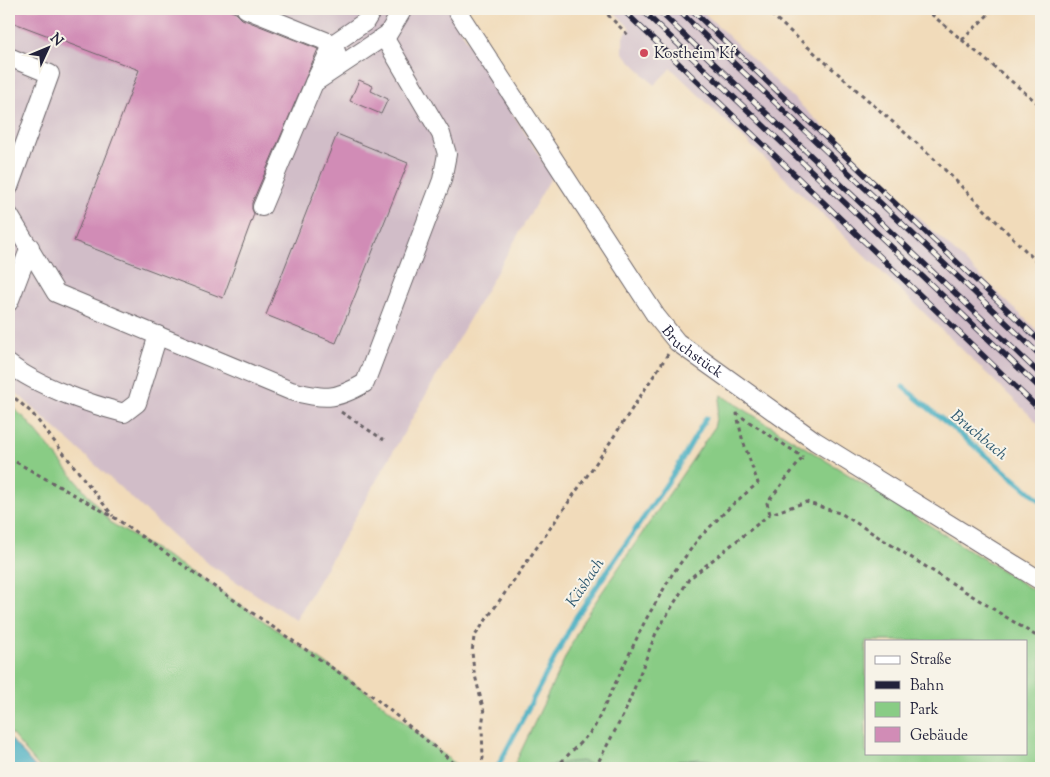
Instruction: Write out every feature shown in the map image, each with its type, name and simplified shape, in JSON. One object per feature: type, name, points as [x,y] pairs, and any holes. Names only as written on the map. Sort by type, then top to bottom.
[{"type":"lane","points":[[246,9],[333,44],[342,66]]},
{"type":"lane","points":[[314,83],[388,34],[403,9]]},
{"type":"lane","name":"Bruchstück","points":[[456,9],[656,316],[677,342],[815,441],[1041,582]]},
{"type":"lane","points":[[262,207],[314,83],[333,44],[365,22],[370,11]]},
{"type":"lane","points":[[9,214],[56,293],[291,391],[319,398],[345,394],[365,383],[442,180],[446,154],[441,134],[384,37]]},
{"type":"lane","points":[[9,57],[50,74],[9,186]]},
{"type":"lane","points":[[9,302],[30,247]]},
{"type":"lane","points":[[9,364],[23,375],[97,406],[124,413],[137,403],[158,336]]},
{"type":"path","points":[[602,9],[630,37]]},
{"type":"path","points":[[765,9],[929,154],[1041,266]]},
{"type":"path","points":[[925,9],[1041,106]]},
{"type":"path","points":[[962,40],[994,9]]},
{"type":"path","points":[[480,768],[483,758],[482,727],[484,712],[474,671],[472,652],[474,637],[603,453],[677,342]]},
{"type":"path","points":[[9,393],[32,413],[115,518]]},
{"type":"path","points":[[319,398],[384,440]]},
{"type":"path","points":[[556,768],[568,753],[583,741],[594,728],[645,621],[673,573],[700,537],[758,483],[742,438],[737,414],[803,457]]},
{"type":"path","points":[[770,514],[767,503],[815,441]]},
{"type":"path","points":[[9,458],[115,518],[370,694],[460,768]]},
{"type":"path","points":[[595,768],[625,712],[656,633],[689,580],[770,514],[806,502],[842,514],[1041,639]]},
{"type":"shaded area","points":[[9,9],[451,9],[459,27],[552,176],[296,620],[193,554],[9,386]]},
{"type":"shaded area","points":[[611,9],[700,9],[1041,334],[1041,426],[671,68],[654,85],[623,53],[623,37],[630,28]]},
{"type":"green space","points":[[721,395],[1041,595],[1041,768],[513,768],[583,620],[714,428]]},
{"type":"green space","points":[[9,405],[26,419],[111,523],[191,571],[370,694],[460,768],[40,768],[9,731]]},
{"type":"green space","points":[[699,759],[718,762],[722,768],[664,768],[678,761]]},
{"type":"green space","points":[[582,761],[600,768],[539,768],[568,762]]},
{"type":"water","points":[[9,737],[36,768],[9,768]]},
{"type":"building","points":[[9,9],[226,9],[236,13],[242,19],[318,49],[252,203],[254,214],[223,298],[74,241],[139,70],[9,21]]},
{"type":"building","points":[[359,80],[373,86],[371,91],[388,99],[381,114],[350,101]]},
{"type":"building","points":[[337,134],[408,163],[336,343],[266,315]]},
{"type":"waterway","name":"Bruchbach","points":[[903,387],[1041,501]]},
{"type":"waterway","name":"Käsbach","points":[[497,768],[576,617],[674,473],[706,418]]},
{"type":"railway","points":[[622,9],[1041,411]]},
{"type":"railway","points":[[641,9],[1041,389]]},
{"type":"railway","points":[[657,9],[1041,375]]},
{"type":"railway","points":[[677,9],[1041,356]]},
{"type":"railway","points":[[691,9],[1041,342]]},
{"type":"place","name":"Kostheim Kf","points":[[644,53]]}]
